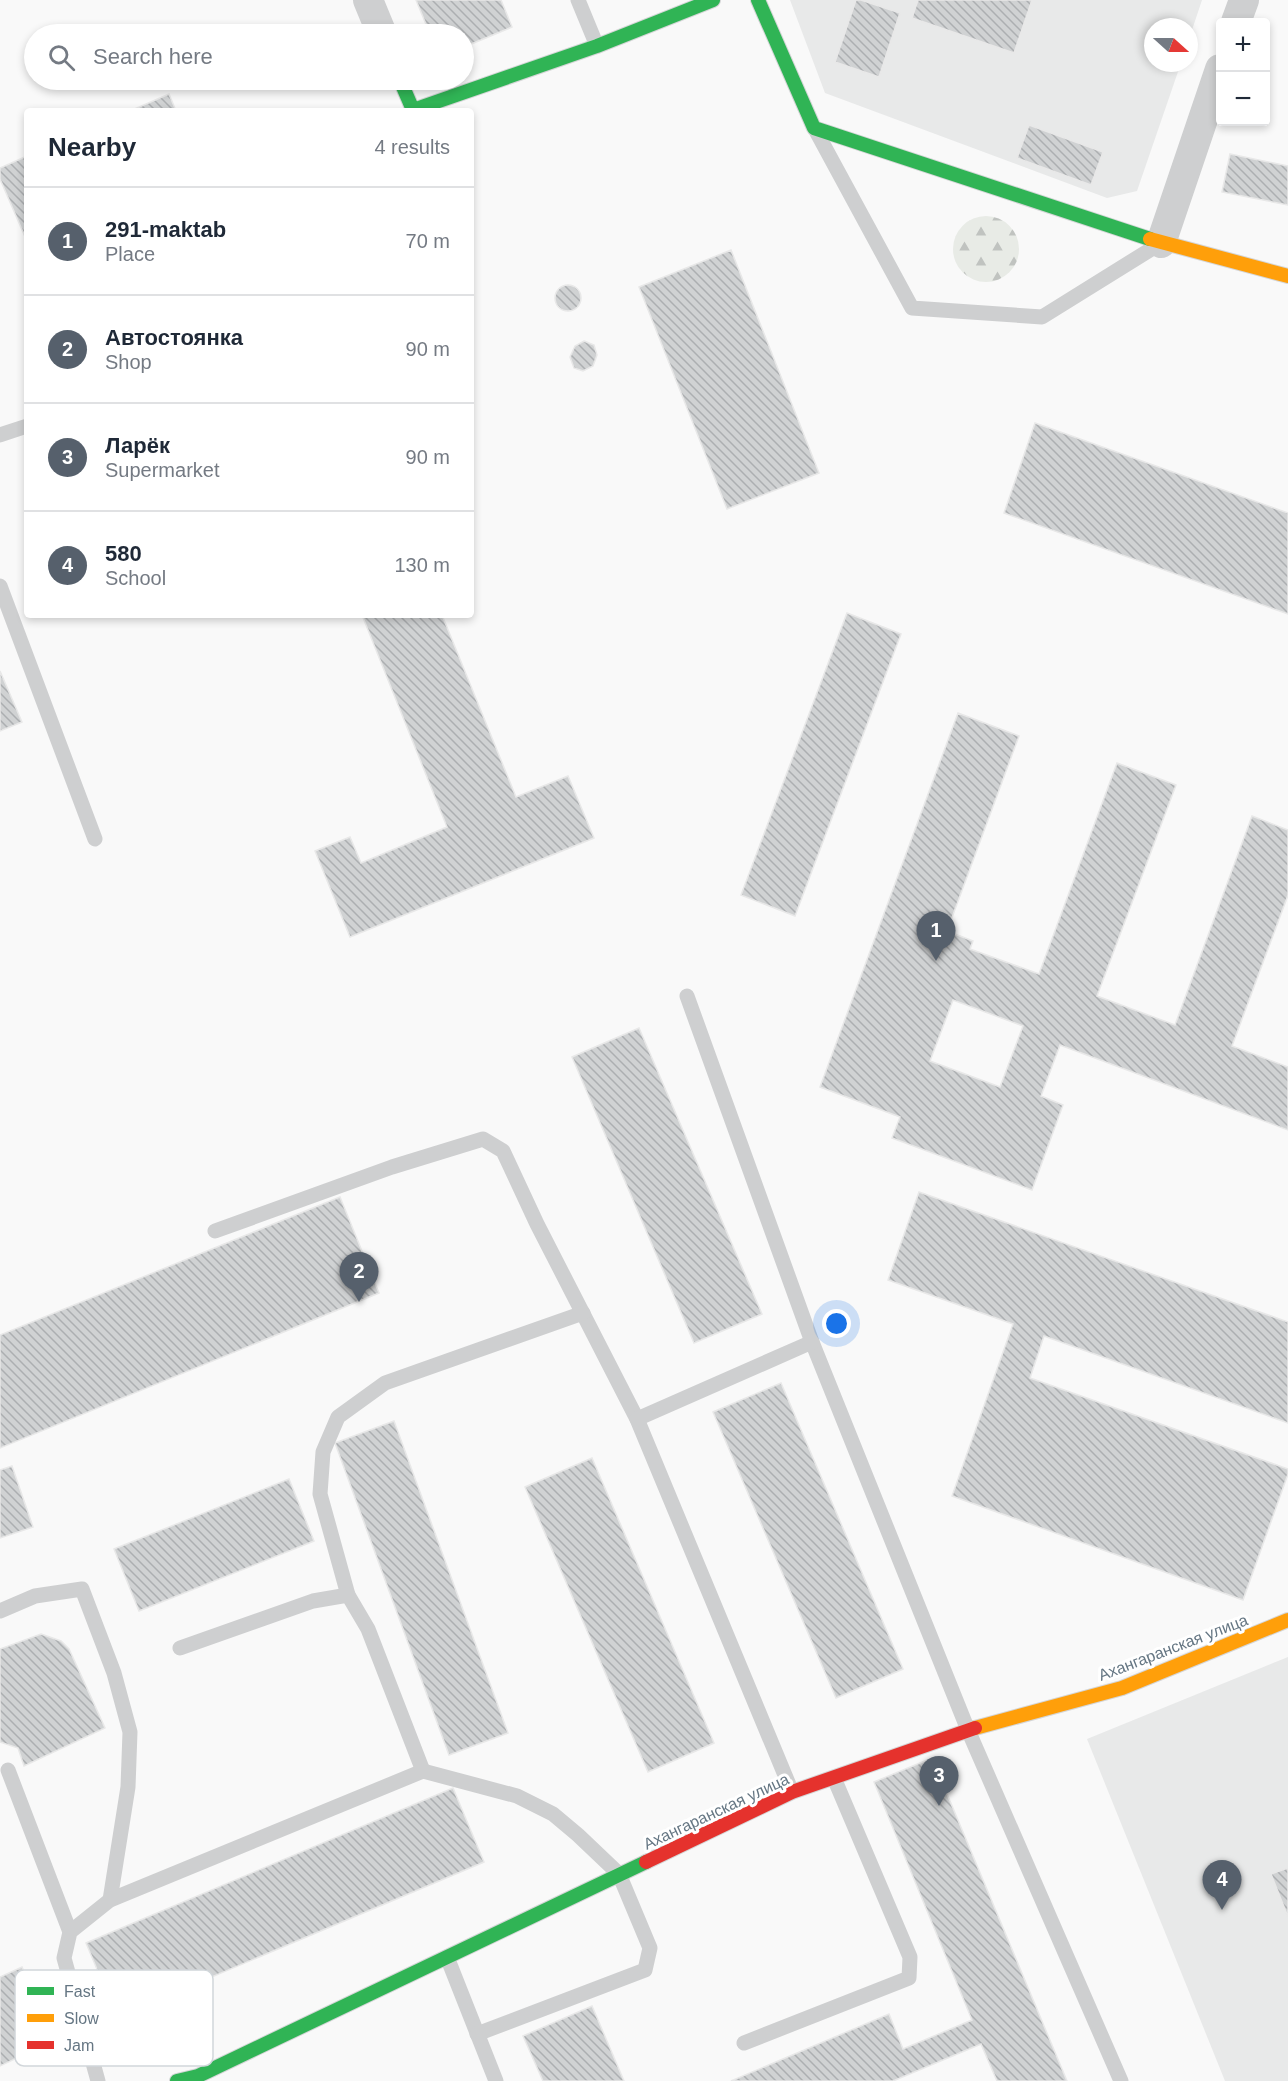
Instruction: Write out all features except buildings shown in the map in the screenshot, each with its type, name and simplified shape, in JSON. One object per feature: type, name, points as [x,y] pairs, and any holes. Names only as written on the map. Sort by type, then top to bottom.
[{"type":"street","points":[[368,0],[378,24]]},
{"type":"street","points":[[474,89],[597,46],[713,0]]},
{"type":"street","points":[[758,0],[814,128],[1161,243],[1288,276]]},
{"type":"street","points":[[1237,18],[1244,0]]},
{"type":"street","points":[[1161,243],[1220,72]]},
{"type":"street","points":[[404,90],[411,108]]},
{"type":"street","points":[[421,108],[472,90]]},
{"type":"street","name":"Ахангаранская улица","points":[[177,2081],[198,2076],[792,1792],[968,1730],[1122,1688],[1288,1620]]},
{"type":"lane","points":[[578,0],[597,46]]},
{"type":"lane","points":[[814,128],[912,308],[1042,317],[1161,243]]},
{"type":"lane","points":[[0,435],[24,427]]},
{"type":"lane","points":[[0,586],[94,839]]},
{"type":"lane","points":[[687,996],[812,1342],[968,1730],[1121,2081]]},
{"type":"lane","points":[[215,1231],[392,1167],[483,1139],[503,1151],[537,1224],[637,1419],[792,1792]]},
{"type":"lane","points":[[423,1771],[368,1629],[348,1595],[320,1494],[323,1452],[338,1418],[385,1383],[583,1313]]},
{"type":"lane","points":[[637,1419],[812,1342]]},
{"type":"lane","points":[[0,1611],[35,1596],[82,1589],[114,1673],[130,1732],[128,1787],[110,1900]]},
{"type":"lane","points":[[180,1648],[313,1601],[348,1595]]},
{"type":"lane","points":[[8,1770],[70,1932],[63,1958],[66,1970]]},
{"type":"lane","points":[[70,1932],[110,1900],[423,1771],[517,1796],[554,1814],[620,1874],[650,1948],[645,1970],[477,2034]]},
{"type":"lane","points":[[744,2043],[909,1978],[910,1957],[834,1778]]},
{"type":"lane","points":[[447,1957],[496,2081]]},
{"type":"lane","points":[[94,2066],[98,2081]]},
{"type":"shaded area","points":[[790,0],[1202,0],[1196,18],[1144,18],[1144,72],[1178,72],[1137,191],[1107,198],[825,93]]},
{"type":"shaded area","points":[[1288,1657],[1288,2081],[1225,2081],[1087,1739]]},
{"type":"green space","points":[[992,216],[1010,225],[1017,236],[1019,249],[1017,262],[1010,273],[999,280],[980,282],[962,273],[955,262],[953,243],[962,225],[973,218]]},
{"type":"traffic: fast","points":[[474,89],[597,46],[713,0]]},
{"type":"traffic: fast","points":[[758,0],[814,128],[1150,239]]},
{"type":"traffic: fast","points":[[404,90],[412,108]]},
{"type":"traffic: fast","points":[[419,108],[470,90]]},
{"type":"traffic: fast","points":[[177,2081],[198,2076],[646,1862]]},
{"type":"traffic: slow","points":[[1150,239],[1288,276]]},
{"type":"traffic: slow","points":[[975,1728],[1122,1688],[1288,1620]]},
{"type":"traffic: jam","points":[[646,1862],[792,1792],[975,1728]]},
{"type":"place","name":"291-maktab","points":[[936,961]]},
{"type":"place","name":"Автостоянка","points":[[359,1302]]},
{"type":"place","name":"Ларёк","points":[[939,1806]]},
{"type":"place","name":"580","points":[[1222,1910]]}]
